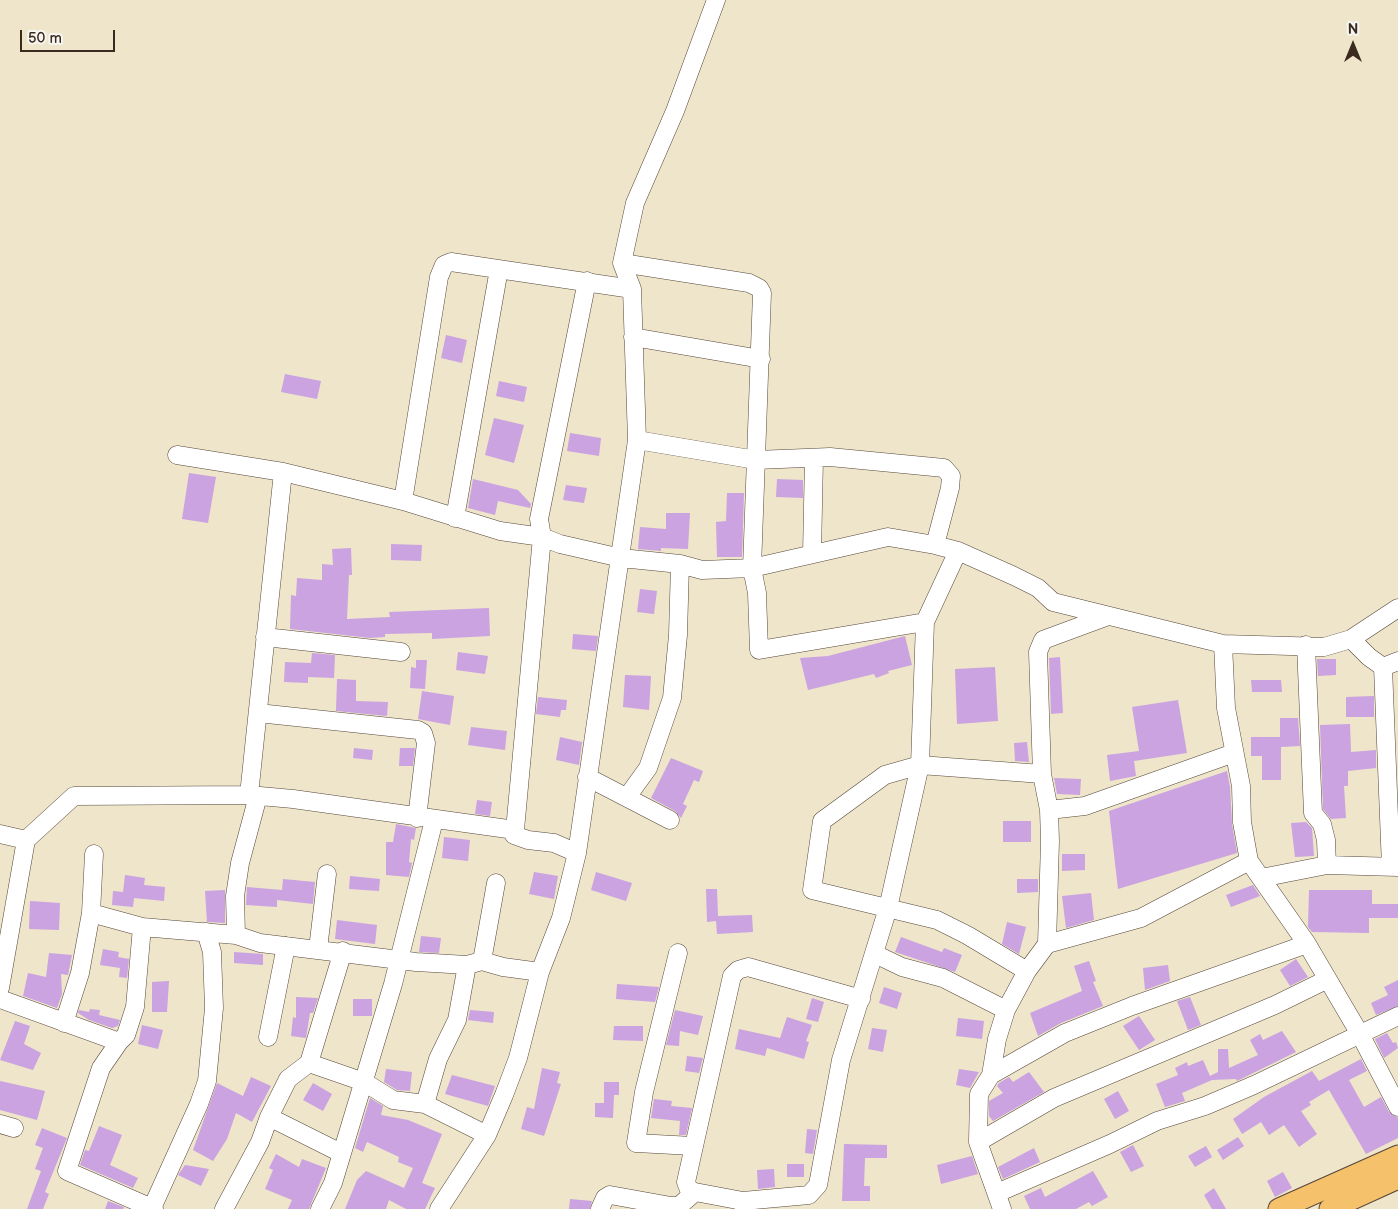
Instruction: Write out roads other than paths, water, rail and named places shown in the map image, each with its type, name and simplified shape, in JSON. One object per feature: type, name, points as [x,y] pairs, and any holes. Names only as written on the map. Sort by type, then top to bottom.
[{"type":"main road","points":[[1279,1209],[1398,1156]]},
{"type":"main road","points":[[1330,1209],[1398,1178]]},
{"type":"street","points":[[439,1209],[487,1135],[518,1058],[540,972],[561,918],[577,853],[621,558],[636,440],[632,289],[622,263],[635,203],[675,110],[716,0]]},
{"type":"street","points":[[403,501],[439,277],[444,265],[452,262],[632,289]]},
{"type":"street","points":[[622,263],[749,283],[759,288],[763,302],[752,568],[757,593],[759,650],[925,622]]},
{"type":"street","points":[[455,518],[499,269]]},
{"type":"street","points":[[577,853],[554,844],[514,835],[542,537],[539,519],[587,281]]},
{"type":"street","points":[[634,337],[761,359]]},
{"type":"street","points":[[636,440],[756,460],[830,457],[944,468],[951,476],[950,488],[935,545]]},
{"type":"street","points":[[177,455],[283,472],[403,501],[500,531],[542,537],[621,558],[680,564],[702,570],[752,568],[888,537],[935,545],[958,552],[1038,588],[1053,602],[1223,644],[1324,647],[1351,639],[1398,608]]},
{"type":"street","points":[[812,554],[814,458]]},
{"type":"street","points":[[236,935],[235,896],[253,796],[265,637],[283,472]]},
{"type":"street","points":[[861,999],[748,967],[738,970],[732,976],[693,1146],[686,1182],[689,1190],[744,1205],[809,1195],[815,1190],[841,1060],[861,999],[875,954],[888,908],[920,765],[925,622],[958,552]]},
{"type":"street","points":[[627,797],[648,768],[672,698],[678,635],[680,564]]},
{"type":"street","points":[[1047,944],[1049,810],[1042,774],[1038,652],[1043,640],[1108,616]]},
{"type":"street","points":[[265,637],[401,652]]},
{"type":"street","points":[[1261,878],[1327,865],[1394,867],[1391,664],[1369,657],[1351,639]]},
{"type":"street","points":[[1223,644],[1226,708],[1241,786],[1244,844],[1249,861],[1307,944],[1326,980],[1361,1036],[1398,1107]]},
{"type":"street","points":[[1306,645],[1313,813],[1322,824],[1326,840],[1327,865]]},
{"type":"street","points":[[258,713],[418,730],[423,733],[426,743],[426,819],[399,958],[333,1183],[320,1209]]},
{"type":"street","points":[[1049,810],[1085,806],[1234,753]]},
{"type":"street","points":[[1026,971],[967,935],[937,920],[812,890],[822,821],[885,775],[920,765],[1042,774]]},
{"type":"street","points":[[587,778],[670,820]]},
{"type":"street","points":[[0,988],[26,840],[74,796],[253,796],[293,799],[515,830]]},
{"type":"street","points":[[0,834],[26,840]]},
{"type":"street","points":[[64,1023],[80,973],[91,913],[94,854]]},
{"type":"street","points":[[1249,861],[1141,918],[1047,944],[1026,971],[1006,1010],[997,1039],[991,1075],[979,1094],[978,1142],[999,1201],[1157,1121],[1204,1106],[1361,1036],[1398,1016]]},
{"type":"street","points":[[318,949],[326,874]]},
{"type":"street","points":[[425,1104],[438,1059],[457,1020],[475,963],[496,883]]},
{"type":"street","points":[[91,913],[142,927],[236,935],[260,942],[286,946],[343,951],[416,962],[475,963],[540,972]]},
{"type":"street","points":[[142,927],[135,1008],[126,1034],[101,1068],[67,1171],[153,1209],[199,1104],[207,1081],[214,1008],[212,952],[206,932]]},
{"type":"street","points":[[991,1075],[1065,1033],[1132,1006],[1307,944]]},
{"type":"street","points":[[268,1037],[286,946]]},
{"type":"street","points":[[224,1209],[260,1142],[269,1117],[288,1079],[309,1063],[343,951]]},
{"type":"street","points":[[678,953],[644,1092],[636,1143],[693,1146]]},
{"type":"street","points":[[875,954],[902,967],[943,978],[1006,1010]]},
{"type":"street","points":[[978,1142],[1054,1098],[1275,1005],[1326,980]]},
{"type":"street","points":[[0,999],[119,1042]]},
{"type":"street","points":[[309,1063],[364,1082],[393,1100],[425,1104],[487,1135]]},
{"type":"street","points":[[269,1117],[342,1153]]},
{"type":"street","points":[[600,1209],[605,1198],[610,1195],[670,1206],[680,1206],[695,1192]]}]
